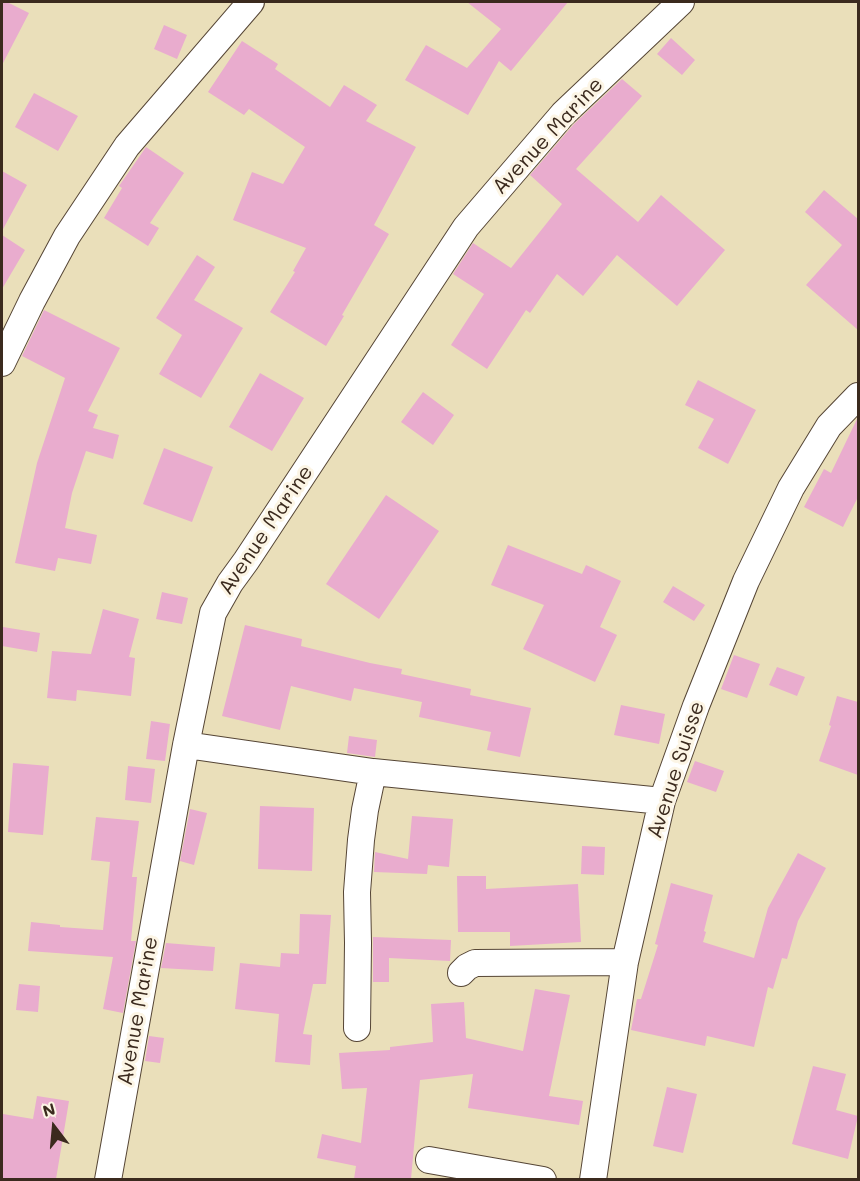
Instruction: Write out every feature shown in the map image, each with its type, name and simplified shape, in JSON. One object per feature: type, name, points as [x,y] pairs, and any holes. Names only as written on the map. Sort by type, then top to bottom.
[{"type":"street","points":[[2,363],[67,236],[127,146],[251,2]]},
{"type":"street","name":"Avenue Marine","points":[[108,1179],[186,745],[213,613],[230,583],[466,227],[563,114],[681,2]]},
{"type":"street","name":"Avenue Suisse","points":[[593,1179],[625,962],[662,801],[696,706],[746,581],[781,508],[829,426],[858,396]]},
{"type":"street","points":[[186,745],[373,772],[662,801]]},
{"type":"street","points":[[357,1028],[357,892],[365,810],[373,772]]},
{"type":"street","points":[[461,973],[475,963],[625,962]]},
{"type":"street","points":[[429,1160],[543,1179]]},
{"type":"building","points":[[2,2],[7,2],[29,13],[2,65]]},
{"type":"building","points":[[467,2],[568,2],[511,71],[499,61],[468,115],[405,80],[426,45],[467,68],[501,29]]},
{"type":"building","points":[[164,25],[187,35],[177,59],[154,49]]},
{"type":"building","points":[[671,38],[695,60],[682,75],[657,54]]},
{"type":"building","points":[[242,41],[278,64],[275,69],[330,107],[344,85],[377,105],[366,121],[416,147],[374,225],[389,234],[326,346],[270,312],[295,272],[293,271],[306,248],[233,220],[252,172],[283,184],[305,147],[249,109],[244,115],[208,92]]},
{"type":"building","points":[[622,79],[642,96],[576,169],[638,222],[661,195],[725,250],[677,306],[617,255],[583,296],[557,274],[530,313],[526,310],[487,369],[451,345],[484,294],[453,274],[473,243],[511,268],[562,204],[530,175],[574,124]]},
{"type":"building","points":[[34,93],[78,116],[58,151],[15,127]]},
{"type":"building","points":[[146,147],[184,173],[150,223],[159,228],[148,246],[104,218],[122,188],[119,186]]},
{"type":"building","points":[[2,171],[27,185],[2,231]]},
{"type":"building","points":[[824,190],[858,219],[858,330],[806,285],[842,245],[805,212]]},
{"type":"building","points":[[2,235],[25,250],[2,289]]},
{"type":"building","points":[[197,255],[215,267],[194,300],[243,328],[201,398],[159,374],[182,335],[156,318]]},
{"type":"building","points":[[44,310],[120,348],[88,411],[98,415],[93,428],[119,435],[113,459],[86,451],[72,493],[65,528],[97,535],[91,564],[58,558],[55,571],[15,563],[37,463],[65,378],[22,356]]},
{"type":"building","points":[[260,373],[304,398],[272,451],[229,427]]},
{"type":"building","points":[[698,380],[756,410],[728,464],[698,448],[714,419],[685,405]]},
{"type":"building","points":[[423,392],[454,415],[433,445],[401,422]]},
{"type":"building","points":[[858,417],[858,497],[843,527],[804,507],[824,469],[831,473]]},
{"type":"building","points":[[164,448],[213,467],[192,522],[143,504]]},
{"type":"building","points":[[386,495],[439,531],[379,619],[326,584]]},
{"type":"building","points":[[508,545],[582,574],[586,565],[621,581],[600,627],[617,635],[595,682],[523,649],[544,605],[491,585]]},
{"type":"building","points":[[673,586],[705,605],[694,621],[663,602]]},
{"type":"building","points":[[162,592],[188,598],[182,624],[156,619]]},
{"type":"building","points":[[103,609],[139,619],[129,657],[135,658],[131,696],[77,690],[76,701],[47,698],[52,651],[91,654]]},
{"type":"building","points":[[245,625],[302,639],[301,646],[402,669],[401,674],[471,689],[470,695],[531,708],[520,757],[487,750],[491,732],[419,717],[422,702],[354,688],[351,701],[291,686],[280,730],[222,716]]},
{"type":"building","points":[[3,627],[40,633],[37,652],[2,646]]},
{"type":"building","points":[[734,655],[760,664],[747,698],[721,689]]},
{"type":"building","points":[[777,667],[805,677],[797,696],[769,685]]},
{"type":"building","points":[[837,696],[858,702],[858,775],[819,761],[831,726],[829,725]]},
{"type":"building","points":[[621,705],[665,714],[659,744],[614,735]]},
{"type":"building","points":[[151,721],[170,724],[165,761],[146,759]]},
{"type":"building","points":[[349,736],[377,740],[375,757],[347,753]]},
{"type":"building","points":[[695,761],[724,771],[716,792],[687,782]]},
{"type":"building","points":[[13,763],[49,766],[43,835],[8,832]]},
{"type":"building","points":[[128,766],[155,769],[151,803],[125,800]]},
{"type":"building","points":[[260,806],[314,808],[312,871],[258,869]]},
{"type":"building","points":[[190,809],[207,813],[194,865],[180,861]]},
{"type":"building","points":[[412,816],[453,819],[449,867],[428,865],[427,874],[374,872],[375,852],[408,859]]},
{"type":"building","points":[[96,817],[139,821],[132,877],[137,877],[131,941],[136,941],[123,1013],[103,1009],[113,957],[28,951],[31,922],[103,930],[110,862],[91,860]]},
{"type":"building","points":[[582,846],[605,847],[604,875],[581,874]]},
{"type":"building","points":[[798,853],[826,868],[798,921],[787,959],[782,958],[773,989],[768,987],[754,1047],[707,1036],[705,1046],[631,1030],[637,999],[641,999],[658,945],[655,944],[671,883],[713,895],[703,942],[754,958],[768,908]]},
{"type":"building","points":[[457,876],[486,876],[486,889],[578,884],[581,942],[510,946],[510,932],[458,932]]},
{"type":"building","points":[[300,914],[331,915],[326,984],[313,984],[303,1034],[312,1035],[310,1065],[275,1062],[279,1014],[235,1009],[240,963],[280,967],[281,953],[299,954]]},
{"type":"building","points":[[373,937],[451,940],[450,961],[389,958],[389,982],[373,982]]},
{"type":"building","points":[[166,943],[215,947],[213,971],[161,968]]},
{"type":"building","points":[[19,984],[40,986],[38,1012],[16,1010]]},
{"type":"building","points":[[535,989],[570,995],[549,1096],[583,1101],[579,1125],[468,1108],[473,1074],[420,1080],[411,1179],[354,1179],[356,1166],[317,1158],[322,1134],[361,1143],[367,1088],[342,1089],[339,1053],[390,1050],[390,1047],[433,1042],[431,1004],[464,1002],[466,1038],[523,1051]]},
{"type":"building","points":[[149,1036],[164,1038],[160,1063],[145,1061]]},
{"type":"building","points":[[813,1066],[846,1074],[836,1110],[858,1116],[848,1159],[792,1144]]},
{"type":"building","points":[[667,1087],[697,1094],[683,1153],[653,1146]]},
{"type":"building","points":[[37,1096],[69,1101],[56,1179],[2,1179],[3,1114],[33,1119]]}]
